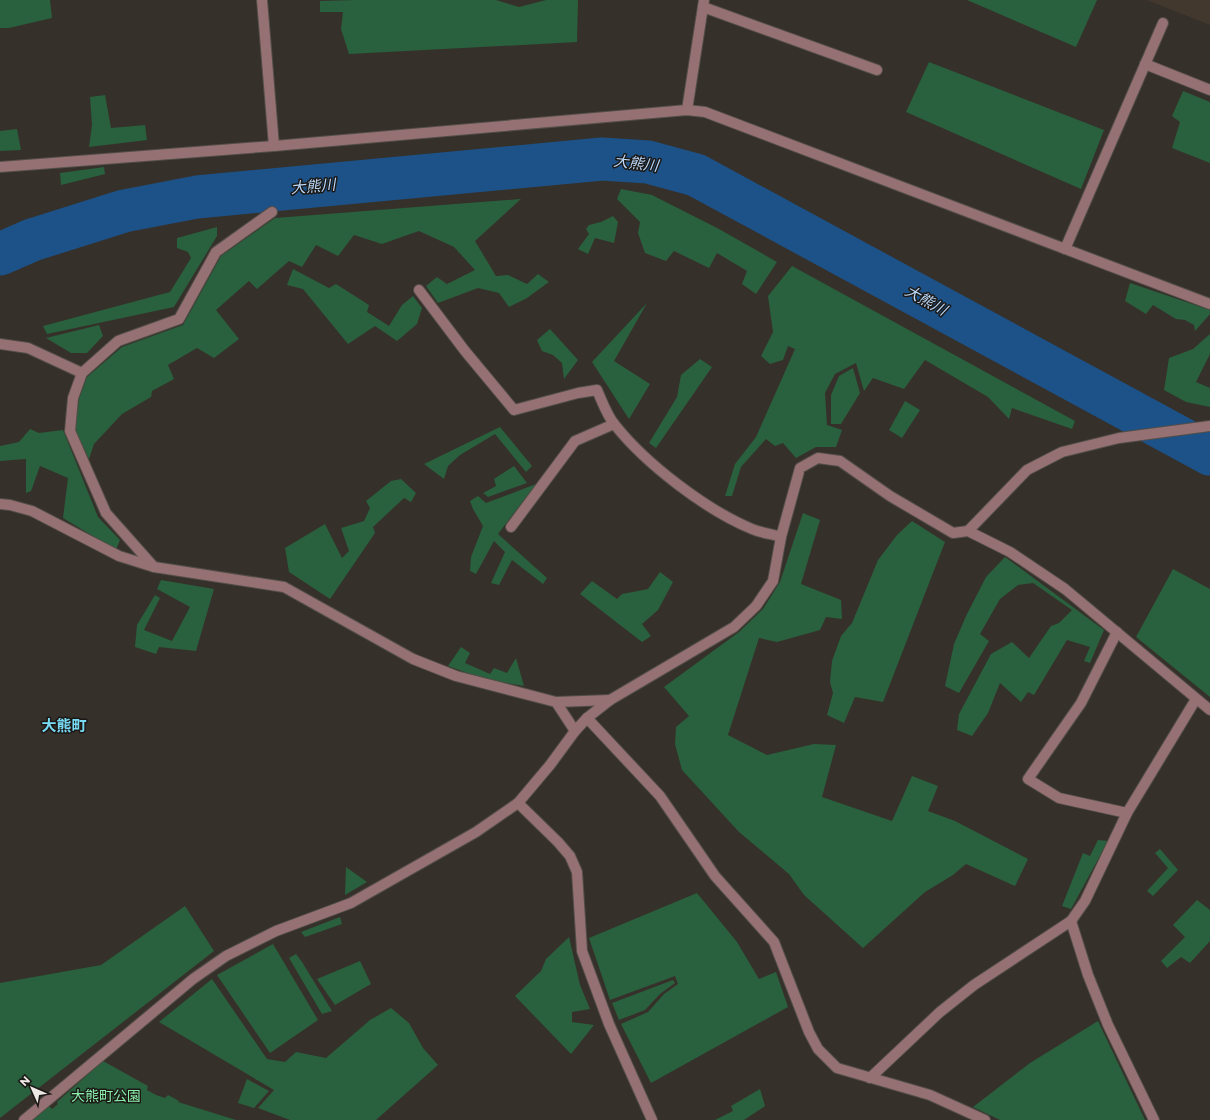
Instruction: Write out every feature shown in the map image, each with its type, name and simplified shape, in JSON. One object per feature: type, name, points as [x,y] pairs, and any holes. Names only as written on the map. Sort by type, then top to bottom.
[{"type":"street","points":[[262,0],[274,146]]},
{"type":"street","points":[[687,110],[704,4],[877,70]]},
{"type":"street","points":[[1065,249],[1163,23]]},
{"type":"street","points":[[1145,64],[1210,90]]},
{"type":"street","points":[[0,167],[274,146],[687,110],[705,112],[1210,304]]},
{"type":"street","points":[[154,567],[106,514],[70,432],[73,398],[82,373],[118,341],[179,319],[216,252],[272,212]]},
{"type":"street","points":[[419,290],[465,351],[514,410],[578,393],[597,390],[614,424],[640,452],[672,479],[715,510],[753,529],[781,537]]},
{"type":"street","points":[[0,344],[28,348],[82,373]]},
{"type":"street","points":[[511,527],[576,441],[614,424]]},
{"type":"street","points":[[968,531],[1027,470],[1062,452],[1119,438],[1205,426]]},
{"type":"street","points":[[24,1120],[193,979],[226,956],[276,931],[351,903],[476,832],[518,803],[550,765],[574,731],[587,718],[610,700],[734,627],[751,612],[773,581],[781,537],[800,468],[818,458],[840,461],[890,496],[954,533],[968,531],[1010,552],[1065,589],[1210,710]]},
{"type":"street","points":[[0,504],[32,511],[119,556],[154,567],[284,587],[413,659],[456,676],[556,702],[610,700]]},
{"type":"street","points":[[1118,632],[1081,702],[1028,779],[1059,798],[1128,813]]},
{"type":"street","points":[[870,1078],[940,1012],[974,985],[1071,922],[1085,901],[1128,813],[1196,699]]},
{"type":"street","points":[[556,702],[574,731]]},
{"type":"street","points":[[587,718],[660,796],[715,876],[774,942],[809,1032],[818,1049],[837,1068],[930,1095],[985,1120]]},
{"type":"street","points":[[518,803],[558,842],[570,856],[577,872],[582,951],[609,1024],[652,1120]]},
{"type":"street","points":[[1071,922],[1088,975],[1108,1025],[1154,1120]]},
{"type":"shaded area","points":[[1147,0],[1210,0],[1210,25]]},
{"type":"green space","points":[[0,0],[50,0],[52,18],[9,28],[0,28]]},
{"type":"green space","points":[[496,0],[519,7],[546,0],[578,0],[577,42],[349,54],[341,29],[343,12],[320,12],[320,1]]},
{"type":"green space","points":[[967,0],[1097,0],[1076,47]]},
{"type":"green space","points":[[929,62],[1104,130],[1081,189],[906,112]]},
{"type":"green space","points":[[1183,91],[1210,102],[1210,163],[1172,148],[1180,122],[1172,116]]},
{"type":"green space","points":[[105,95],[111,128],[145,125],[147,140],[89,147],[92,125],[90,97]]},
{"type":"green space","points":[[17,129],[21,150],[0,151],[0,131]]},
{"type":"green space","points":[[104,167],[105,174],[61,185],[60,173]]},
{"type":"green space","points":[[621,189],[652,195],[719,229],[777,262],[756,294],[742,284],[747,271],[717,253],[709,268],[674,251],[666,261],[645,253],[638,233],[640,222],[617,199]]},
{"type":"green space","points":[[521,199],[475,241],[496,276],[508,275],[527,284],[538,274],[549,282],[527,298],[509,307],[499,293],[478,288],[438,303],[426,286],[437,277],[447,284],[475,270],[454,247],[419,231],[382,244],[354,235],[338,256],[316,245],[302,267],[289,261],[257,289],[249,281],[216,310],[239,339],[214,358],[197,348],[168,365],[174,379],[152,391],[151,397],[122,414],[94,444],[89,459],[75,431],[79,399],[87,377],[122,347],[183,325],[221,256],[275,218]]},
{"type":"green space","points":[[613,216],[618,222],[614,243],[595,238],[588,254],[578,249],[589,234],[586,229],[589,225],[601,222]]},
{"type":"green space","points":[[217,227],[217,236],[174,307],[47,334],[43,326],[170,292],[191,258],[188,252],[177,248],[177,238]]},
{"type":"green space","points":[[792,266],[1075,421],[1072,429],[1012,408],[1009,419],[988,397],[925,360],[904,389],[873,378],[864,391],[856,363],[835,374],[825,393],[827,425],[842,430],[836,447],[816,447],[796,458],[783,443],[775,446],[766,439],[741,467],[732,496],[725,496],[735,464],[756,437],[795,349],[788,346],[783,360],[770,364],[761,356],[773,332],[768,296]]},
{"type":"green space","points":[[293,269],[329,288],[336,284],[369,305],[367,312],[389,326],[402,305],[413,296],[422,308],[417,324],[397,341],[375,326],[348,344],[303,289],[287,285]]},
{"type":"green space","points":[[1130,283],[1210,310],[1210,314],[1195,331],[1194,325],[1185,320],[1176,319],[1153,305],[1146,314],[1125,301]]},
{"type":"green space","points":[[647,303],[614,361],[650,384],[629,419],[592,362]]},
{"type":"green space","points":[[99,325],[103,336],[87,353],[71,353],[46,338]]},
{"type":"green space","points":[[550,329],[578,360],[564,379],[562,363],[553,355],[542,351],[537,340]]},
{"type":"green space","points":[[1210,334],[1210,354],[1196,382],[1210,388],[1210,407],[1186,402],[1164,390],[1169,358],[1193,349]]},
{"type":"green space","points":[[700,359],[712,367],[656,448],[649,443],[677,397],[681,375]]},
{"type":"green space","points":[[853,368],[860,393],[841,424],[831,424],[831,395],[839,376]]},
{"type":"green space","points":[[905,401],[920,410],[902,438],[889,430]]},
{"type":"green space","points":[[500,427],[532,466],[526,472],[495,434],[460,455],[448,466],[444,479],[424,464]]},
{"type":"green space","points":[[30,429],[39,433],[63,430],[98,517],[120,540],[116,550],[63,518],[68,478],[40,466],[31,491],[26,493],[26,459],[0,461],[0,446],[19,442]]},
{"type":"green space","points":[[514,466],[527,483],[488,497],[483,493],[496,486],[494,479]]},
{"type":"green space","points":[[401,479],[416,493],[411,502],[404,498],[373,527],[375,533],[330,599],[289,572],[285,548],[325,524],[342,558],[349,551],[341,528],[364,521],[370,508],[366,501],[391,481]]},
{"type":"green space","points":[[536,484],[498,534],[547,578],[543,584],[512,560],[499,585],[491,583],[505,552],[494,541],[476,574],[470,571],[471,557],[483,526],[470,501],[478,496],[486,503]]},
{"type":"green space","points":[[803,513],[820,520],[801,584],[841,600],[842,619],[826,617],[820,630],[777,642],[759,638],[728,735],[767,755],[814,744],[836,745],[822,797],[892,821],[912,776],[938,786],[928,811],[955,821],[1028,859],[1015,886],[966,864],[953,875],[925,892],[863,948],[804,895],[789,874],[739,832],[682,770],[675,744],[676,727],[689,716],[664,687],[739,632],[763,609],[780,582]]},
{"type":"green space","points":[[912,521],[945,542],[883,702],[855,697],[844,723],[827,715],[833,693],[830,682],[832,661],[841,636],[852,623],[878,560],[897,535]]},
{"type":"green space","points":[[1005,557],[1104,630],[1090,663],[1084,661],[1090,647],[1067,640],[1034,695],[1028,692],[1021,702],[1000,683],[988,713],[972,736],[957,730],[959,714],[991,654],[1012,642],[1029,658],[1051,626],[1059,623],[1072,610],[1033,583],[1018,585],[1000,599],[980,634],[989,641],[959,693],[945,686],[954,644],[966,616],[986,577]]},
{"type":"green space","points":[[1173,569],[1210,589],[1210,697],[1136,637]]},
{"type":"green space","points":[[660,572],[673,582],[658,610],[642,624],[651,636],[642,642],[580,594],[592,581],[617,599],[622,594],[648,589]]},
{"type":"green space","points":[[161,580],[214,589],[196,651],[159,647],[156,654],[135,647],[137,625],[155,595],[160,598],[144,630],[172,641],[190,607],[157,589]]},
{"type":"green space","points":[[461,647],[470,653],[465,663],[490,674],[494,668],[507,673],[516,658],[524,686],[484,679],[448,666]]},
{"type":"green space","points":[[1098,840],[1108,841],[1071,909],[1062,906],[1083,853],[1090,856]]},
{"type":"green space","points":[[1160,849],[1178,870],[1153,896],[1147,891],[1168,868],[1155,853]]},
{"type":"green space","points":[[346,867],[367,882],[345,895]]},
{"type":"green space","points":[[697,893],[737,942],[759,979],[776,972],[788,1007],[651,1083],[621,1024],[648,1012],[664,994],[678,984],[675,976],[610,1000],[589,938]]},
{"type":"green space","points":[[1197,900],[1210,910],[1210,941],[1190,963],[1181,957],[1167,968],[1161,961],[1185,937],[1173,925]]},
{"type":"green space","points":[[185,906],[214,951],[0,1118],[0,983],[101,965]]},
{"type":"green space","points":[[340,917],[342,924],[305,937],[301,932]]},
{"type":"green space","points":[[569,937],[580,985],[590,1009],[572,1012],[572,1022],[594,1025],[571,1054],[515,996],[541,971],[546,959]]},
{"type":"green space","points":[[273,944],[318,1020],[270,1053],[217,975]]},
{"type":"green space","points":[[296,954],[332,1011],[322,1014],[289,958]]},
{"type":"green space","points":[[360,961],[371,984],[335,1005],[317,979]]},
{"type":"green space","points":[[212,979],[267,1059],[285,1062],[296,1052],[326,1058],[370,1020],[391,1008],[409,1023],[423,1048],[438,1065],[376,1120],[290,1120],[258,1108],[274,1090],[159,1022]]},
{"type":"green space","points":[[673,980],[675,983],[660,994],[645,1010],[619,1020],[612,1003]]},
{"type":"green space","points":[[1098,1021],[1145,1120],[1000,1120],[973,1107],[1030,1063]]},
{"type":"green space","name":"大熊町公園","points":[[103,1061],[148,1086],[147,1090],[156,1095],[165,1098],[168,1095],[179,1101],[178,1102],[236,1120],[32,1120],[49,1106],[52,1109],[58,1104],[57,1102]]},
{"type":"green space","points":[[247,1079],[269,1091],[254,1108],[238,1103]]},
{"type":"green space","points":[[760,1089],[765,1106],[744,1120],[715,1120],[733,1111],[731,1106]]},
{"type":"waterway","name":"大熊川","points":[[0,254],[32,240],[124,211],[197,197],[602,159],[648,162],[696,175],[1210,454]]},
{"type":"district","name":"大熊町","points":[[64,725]]}]
